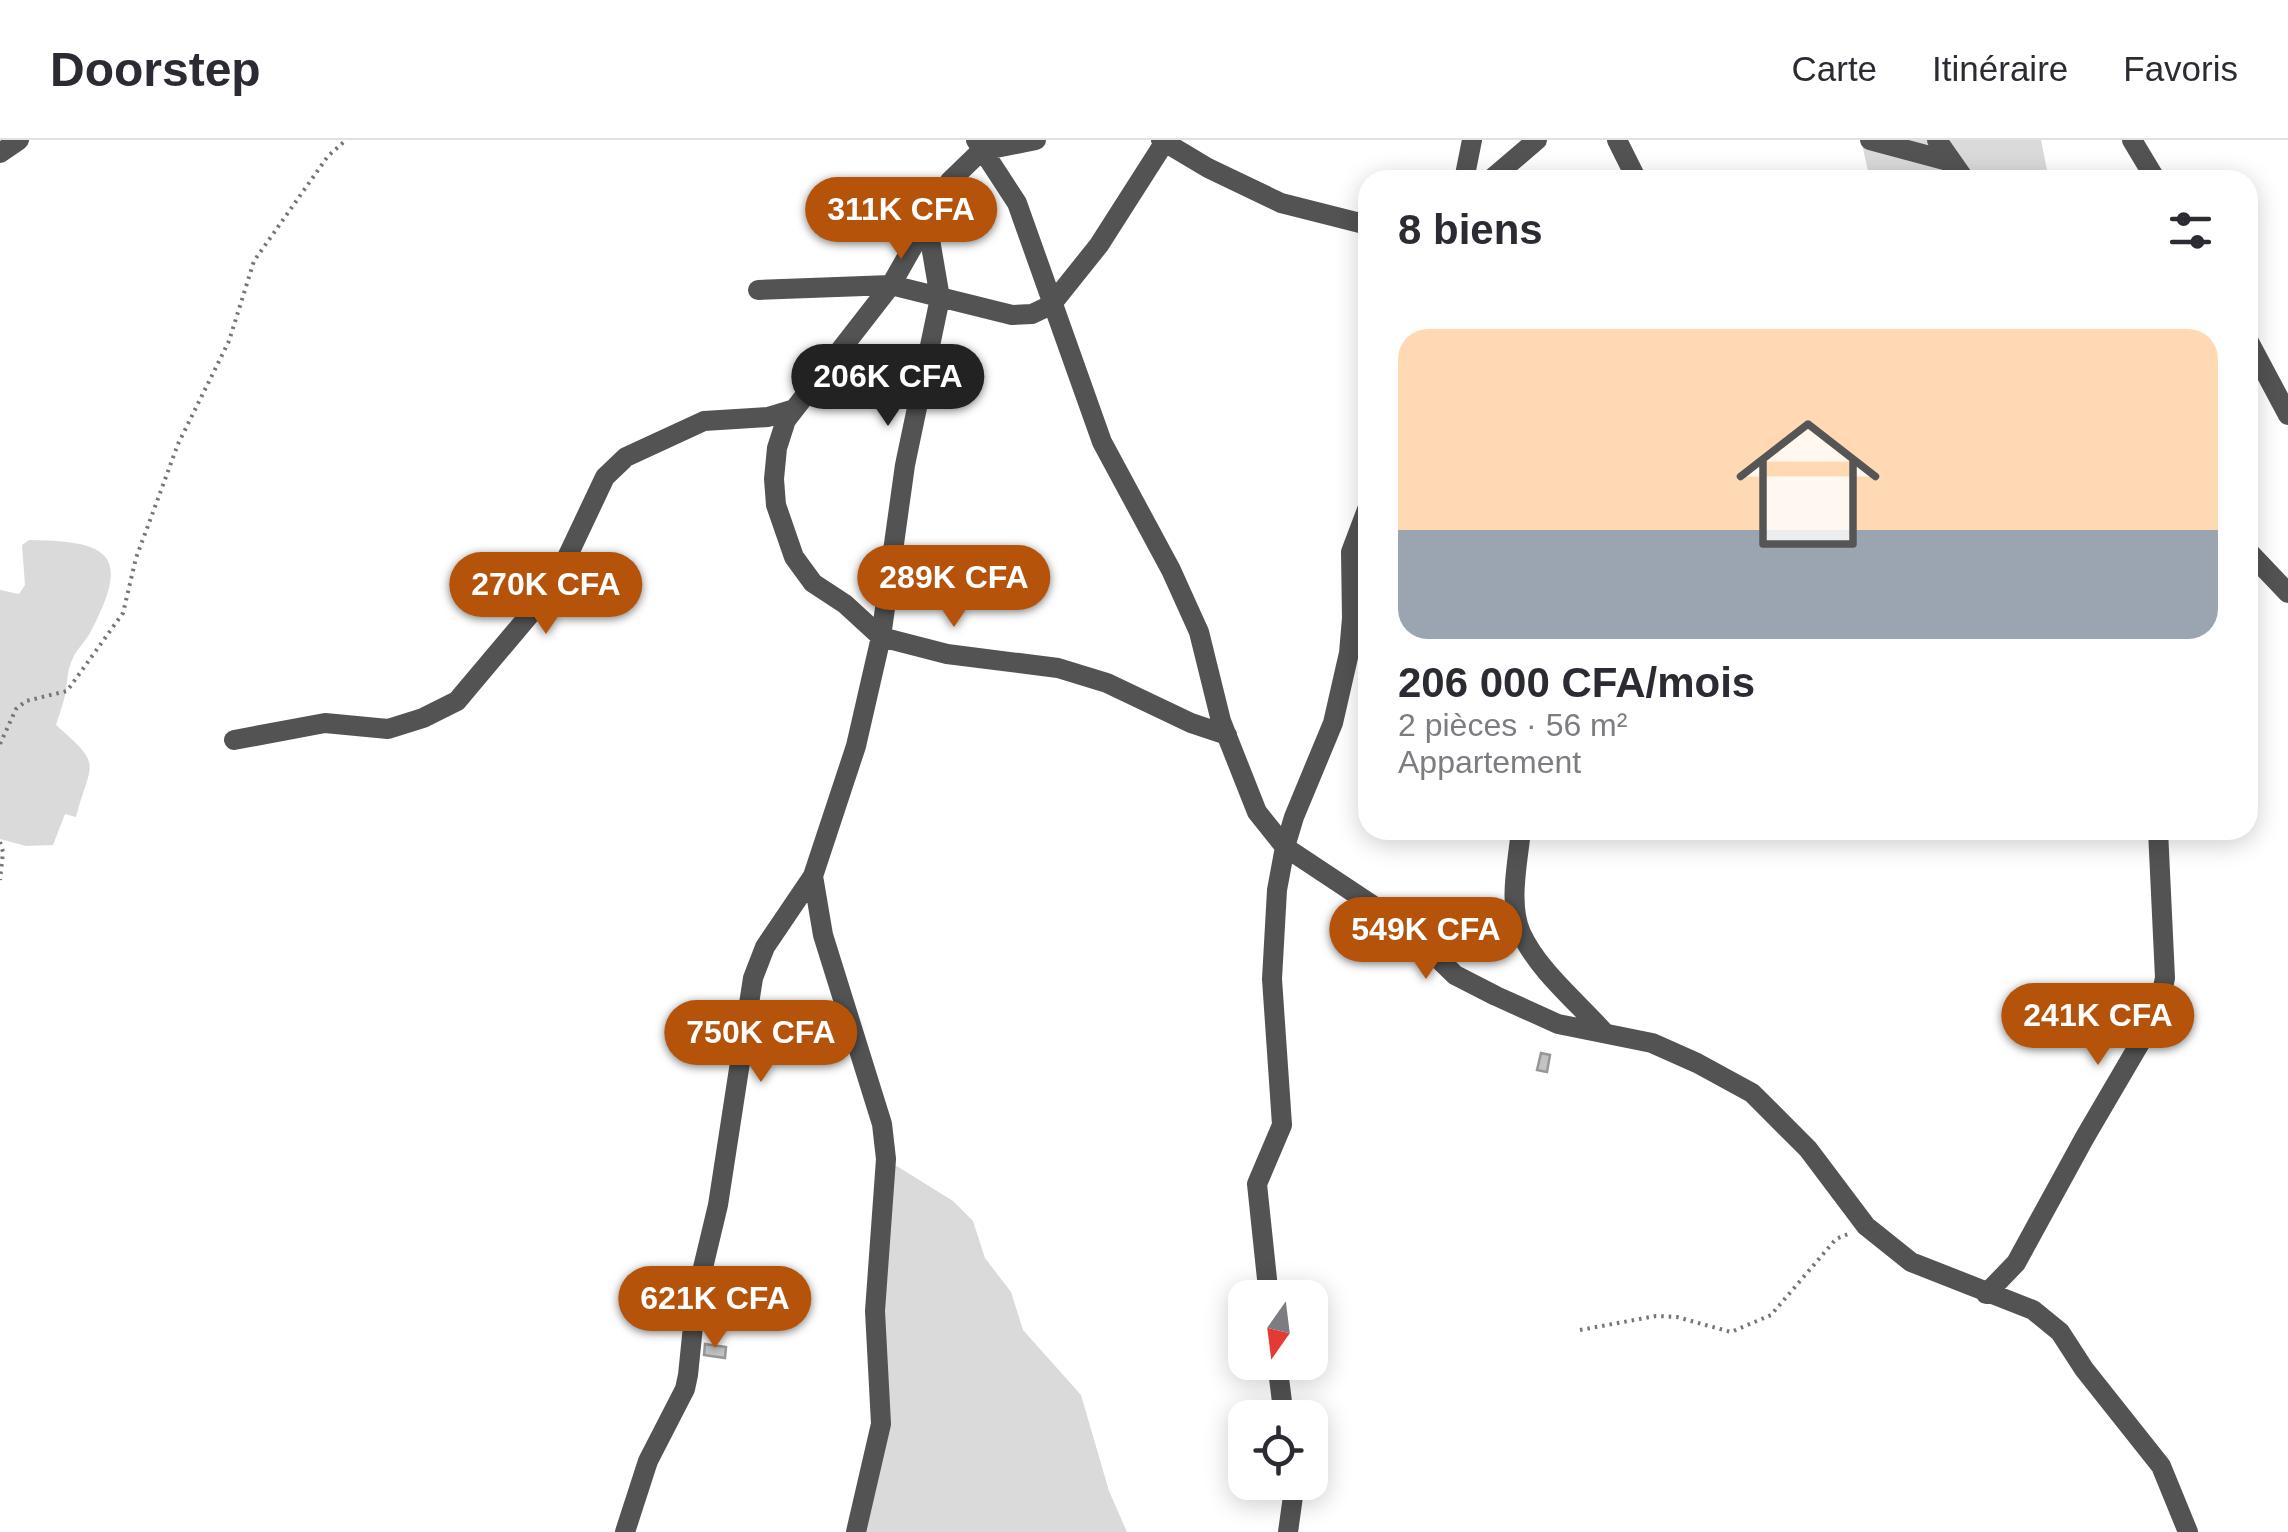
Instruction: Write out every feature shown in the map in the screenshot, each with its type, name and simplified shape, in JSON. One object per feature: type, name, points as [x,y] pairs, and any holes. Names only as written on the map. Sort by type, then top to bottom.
[{"type":"street","points":[[0,153],[19,140]]},
{"type":"street","points":[[1036,140],[980,144],[950,181],[891,285],[792,410],[778,448],[776,505],[794,557],[813,583],[845,604],[881,637],[946,654],[1058,668],[1107,683],[1191,723],[1226,735]]},
{"type":"street","points":[[1466,170],[1472,140]]},
{"type":"street","points":[[1502,170],[1537,140]]},
{"type":"street","points":[[1616,140],[1632,170]]},
{"type":"street","points":[[1870,140],[1952,162]]},
{"type":"street","points":[[1937,140],[1958,170]]},
{"type":"street","points":[[2132,140],[2150,170]]},
{"type":"street","points":[[758,290],[891,285],[1012,314],[1032,314],[1051,305],[1099,244],[1163,141],[1281,204],[1358,223]]},
{"type":"street","points":[[980,144],[1017,203],[1102,442],[1199,632],[1226,735],[1257,812],[1285,846],[1407,928],[1455,975],[1558,1024],[1652,1044],[1697,1063],[1752,1094],[1808,1149],[1866,1226],[1912,1262],[2033,1310],[2060,1332],[2160,1466],[2188,1532]]},
{"type":"street","points":[[625,1532],[648,1461],[688,1375],[696,1297],[718,1205],[753,978],[765,947],[813,876],[856,746],[881,637],[902,481],[940,298],[927,222]]},
{"type":"street","points":[[2258,359],[2288,415]]},
{"type":"street","points":[[234,740],[325,723],[388,729],[423,718],[456,701],[553,588],[604,478],[626,457],[704,421],[768,417],[792,410]]},
{"type":"street","points":[[1267,1280],[1257,1184],[1282,1125],[1272,980],[1277,890],[1285,846],[1332,723],[1348,653],[1351,552],[1358,533]]},
{"type":"street","points":[[2258,562],[2288,593]]},
{"type":"street","points":[[1520,840],[1516,906],[1520,932],[1543,966],[1603,1031]]},
{"type":"street","points":[[1986,1294],[2016,1263],[2157,1014],[2165,978],[2158,840]]},
{"type":"street","points":[[813,876],[823,935],[882,1124],[886,1159],[876,1311],[880,1424],[856,1532]]},
{"type":"street","points":[[1288,1532],[1292,1500]]},
{"type":"path","points":[[0,744],[16,709],[26,701],[66,692],[123,613],[136,558],[178,444],[229,341],[254,261],[328,156],[346,140]]},
{"type":"path","points":[[0,842],[0,880]]},
{"type":"path","points":[[1580,1330],[1656,1316],[1677,1317],[1731,1332],[1770,1315],[1836,1239],[1866,1226]]},
{"type":"shaded area","points":[[1861,140],[2041,140],[2047,170],[1868,170]]},
{"type":"shaded area","points":[[29,540],[95,549],[106,557],[111,569],[103,606],[71,663],[56,725],[81,749],[90,765],[76,817],[65,814],[53,845],[26,846],[0,839],[0,590],[19,594],[25,585],[22,545]]},
{"type":"shaded area","points":[[887,1160],[953,1201],[973,1221],[985,1258],[1011,1292],[1023,1330],[1081,1395],[1109,1491],[1127,1532],[858,1532],[877,1456]]},
{"type":"building","points":[[1541,1053],[1550,1055],[1547,1072],[1537,1070]]},
{"type":"building","points":[[705,1344],[726,1347],[725,1358],[704,1355]]}]
